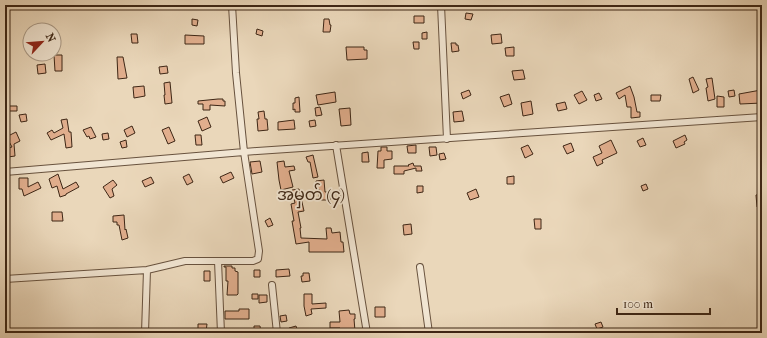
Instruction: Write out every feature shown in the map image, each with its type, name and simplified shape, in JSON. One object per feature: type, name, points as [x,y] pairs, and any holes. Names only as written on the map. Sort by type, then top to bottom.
[{"type":"street","points":[[5,279],[147,270],[185,261],[253,261],[258,259],[259,251],[244,152],[236,73],[232,5]]},
{"type":"street","points":[[441,5],[447,139]]},
{"type":"street","points":[[5,172],[336,145],[447,139],[762,117]]},
{"type":"street","points":[[336,145],[367,333]]},
{"type":"street","points":[[218,261],[221,333]]},
{"type":"street","points":[[420,267],[429,333]]},
{"type":"street","points":[[145,333],[147,270]]},
{"type":"street","points":[[272,285],[278,333]]},
{"type":"building","points":[[466,13],[473,14],[471,20],[465,19]]},
{"type":"building","points":[[414,16],[424,16],[424,23],[414,23]]},
{"type":"building","points":[[192,19],[198,20],[197,26],[192,25]]},
{"type":"building","points":[[324,19],[329,19],[331,25],[330,32],[323,32]]},
{"type":"building","points":[[257,29],[263,31],[262,36],[256,34]]},
{"type":"building","points":[[427,32],[427,39],[422,39],[422,33]]},
{"type":"building","points":[[131,34],[137,34],[138,43],[132,43]]},
{"type":"building","points":[[501,34],[502,43],[492,44],[491,35]]},
{"type":"building","points":[[185,35],[204,36],[204,44],[185,44]]},
{"type":"building","points":[[413,42],[419,42],[419,49],[414,49]]},
{"type":"building","points":[[451,43],[456,43],[456,45],[458,45],[459,51],[452,52]]},
{"type":"building","points":[[346,47],[364,47],[364,50],[367,50],[367,59],[347,60]]},
{"type":"building","points":[[514,47],[514,56],[506,56],[505,48]]},
{"type":"building","points":[[117,57],[123,57],[127,78],[118,79]]},
{"type":"building","points":[[54,62],[62,62],[62,71],[55,71]]},
{"type":"building","points":[[45,64],[46,73],[38,74],[37,65]]},
{"type":"building","points":[[167,66],[168,73],[160,74],[159,67]]},
{"type":"building","points":[[523,70],[525,79],[514,80],[512,71]]},
{"type":"building","points":[[693,77],[699,90],[693,93],[689,79]]},
{"type":"building","points":[[712,78],[715,99],[708,101],[706,88],[708,87],[706,79]]},
{"type":"building","points":[[170,82],[172,103],[165,104],[164,83]]},
{"type":"building","points":[[144,86],[145,96],[134,98],[133,87]]},
{"type":"building","points":[[630,86],[637,112],[640,112],[640,117],[631,118],[631,107],[627,107],[625,95],[619,99],[616,93]]},
{"type":"building","points":[[469,90],[471,95],[463,99],[461,93]]},
{"type":"building","points":[[734,90],[735,96],[729,97],[728,91]]},
{"type":"building","points":[[761,90],[762,103],[740,104],[739,94]]},
{"type":"building","points":[[582,91],[587,100],[579,104],[574,95]]},
{"type":"building","points":[[335,92],[336,102],[318,105],[316,95]]},
{"type":"building","points":[[599,93],[602,99],[596,101],[594,95]]},
{"type":"building","points":[[509,94],[512,104],[504,107],[500,97]]},
{"type":"building","points":[[651,95],[661,95],[660,101],[651,101]]},
{"type":"building","points":[[717,96],[724,97],[724,107],[717,107]]},
{"type":"building","points":[[299,97],[300,112],[295,112],[295,109],[293,110],[293,103],[295,103],[295,98]]},
{"type":"building","points":[[223,99],[223,101],[225,101],[225,106],[210,105],[210,110],[203,110],[203,104],[198,104],[198,101]]},
{"type":"building","points":[[531,101],[533,114],[523,116],[521,103]]},
{"type":"building","points":[[565,102],[567,109],[558,111],[556,104]]},
{"type":"building","points":[[9,106],[17,106],[17,111],[9,111]]},
{"type":"building","points":[[320,107],[322,115],[316,116],[315,108]]},
{"type":"building","points":[[350,108],[351,125],[341,126],[339,109]]},
{"type":"building","points":[[264,111],[265,119],[267,119],[268,130],[258,131],[258,112]]},
{"type":"building","points":[[462,111],[464,121],[454,122],[453,112]]},
{"type":"building","points":[[26,114],[27,121],[21,122],[19,115]]},
{"type":"building","points":[[207,117],[211,127],[202,131],[198,121]]},
{"type":"building","points":[[67,119],[69,132],[71,132],[72,147],[66,148],[64,134],[51,140],[47,133],[52,130],[54,133],[63,128],[61,120]]},
{"type":"building","points":[[294,120],[295,129],[278,130],[278,122]]},
{"type":"building","points":[[315,120],[316,126],[310,127],[309,121]]},
{"type":"building","points":[[132,126],[135,133],[127,137],[124,130]]},
{"type":"building","points":[[91,127],[96,137],[90,139],[83,130]]},
{"type":"building","points":[[169,127],[175,141],[168,144],[162,130]]},
{"type":"building","points":[[16,132],[20,141],[14,144],[15,156],[8,157],[8,148],[12,147],[7,138]]},
{"type":"building","points":[[108,133],[109,139],[103,140],[102,134]]},
{"type":"building","points":[[195,135],[201,135],[202,145],[196,145]]},
{"type":"building","points":[[685,135],[687,140],[684,142],[685,144],[676,148],[673,141]]},
{"type":"building","points":[[643,138],[646,145],[640,147],[637,141]]},
{"type":"building","points":[[126,140],[127,147],[122,148],[120,142]]},
{"type":"building","points":[[611,140],[617,153],[602,160],[603,163],[597,166],[593,157],[602,153],[599,146]]},
{"type":"building","points":[[571,143],[574,151],[567,154],[563,146]]},
{"type":"building","points":[[416,145],[416,153],[408,153],[407,146]]},
{"type":"building","points":[[528,145],[533,154],[525,158],[521,148]]},
{"type":"building","points":[[381,147],[387,147],[387,151],[392,151],[392,159],[384,160],[384,168],[377,168],[378,151],[381,151]]},
{"type":"building","points":[[429,147],[436,147],[437,155],[430,156]]},
{"type":"building","points":[[368,152],[369,162],[362,162],[362,153]]},
{"type":"building","points":[[444,153],[446,159],[440,160],[439,154]]},
{"type":"building","points":[[313,155],[318,177],[313,178],[310,162],[308,162],[306,157]]},
{"type":"building","points":[[260,161],[262,172],[252,174],[250,162]]},
{"type":"building","points":[[284,161],[285,167],[294,166],[295,170],[289,171],[293,187],[281,190],[277,162]]},
{"type":"building","points":[[413,163],[414,166],[421,166],[422,171],[416,171],[416,168],[404,171],[404,174],[394,174],[394,166],[409,166],[408,165]]},
{"type":"building","points":[[231,172],[234,178],[223,183],[220,177]]},
{"type":"building","points":[[58,174],[63,189],[76,182],[79,187],[60,197],[57,186],[52,188],[49,179]]},
{"type":"building","points":[[189,174],[193,182],[187,185],[183,177]]},
{"type":"building","points":[[514,176],[514,184],[507,184],[507,177]]},
{"type":"building","points":[[151,177],[154,183],[145,187],[142,181]]},
{"type":"building","points":[[19,178],[28,178],[28,187],[38,182],[41,188],[24,196],[22,189],[19,189]]},
{"type":"building","points":[[113,180],[117,185],[112,189],[114,196],[110,198],[103,187]]},
{"type":"building","points":[[324,180],[325,192],[330,192],[330,200],[319,200],[319,189],[316,189],[316,181]]},
{"type":"building","points":[[646,184],[648,189],[643,191],[641,186]]},
{"type":"building","points":[[417,186],[423,186],[423,192],[417,193]]},
{"type":"building","points":[[299,189],[304,211],[298,212],[301,238],[327,239],[326,228],[331,228],[332,233],[340,232],[344,252],[309,252],[309,242],[296,244],[291,204],[295,203],[292,190]]},
{"type":"building","points":[[476,189],[479,197],[470,200],[467,193]]},
{"type":"building","points":[[762,194],[762,206],[757,207],[756,195]]},
{"type":"building","points":[[52,212],[62,212],[63,221],[52,221]]},
{"type":"building","points":[[124,215],[125,230],[126,229],[128,238],[122,240],[119,225],[117,225],[117,222],[113,222],[113,216]]},
{"type":"building","points":[[270,218],[273,225],[268,227],[265,221]]},
{"type":"building","points":[[534,219],[541,219],[541,229],[535,229]]},
{"type":"building","points":[[411,224],[412,234],[404,235],[403,225]]},
{"type":"building","points":[[224,266],[232,266],[232,268],[235,268],[235,271],[238,272],[237,295],[227,295],[228,281],[226,281],[226,267]]},
{"type":"building","points":[[289,269],[290,276],[276,277],[276,270]]},
{"type":"building","points":[[254,270],[260,270],[260,277],[254,277]]},
{"type":"building","points":[[204,271],[210,271],[210,281],[204,281]]},
{"type":"building","points":[[303,273],[309,273],[310,281],[302,282],[301,276],[303,276]]},
{"type":"building","points":[[252,294],[258,294],[258,299],[252,299]]},
{"type":"building","points":[[304,294],[312,294],[312,304],[326,303],[326,308],[311,309],[312,314],[306,316]]},
{"type":"building","points":[[259,295],[267,295],[267,302],[259,303]]},
{"type":"building","points":[[375,307],[385,307],[385,317],[375,317]]},
{"type":"building","points":[[239,309],[249,309],[249,319],[225,319],[225,311],[239,311]]},
{"type":"building","points":[[349,310],[350,314],[355,314],[355,331],[341,332],[340,328],[330,328],[330,322],[340,322],[339,311]]},
{"type":"building","points":[[286,315],[287,321],[281,322],[280,316]]},
{"type":"building","points":[[601,322],[603,327],[597,329],[595,324]]},
{"type":"building","points":[[198,324],[207,324],[206,332],[198,331]]},
{"type":"building","points":[[254,326],[260,326],[261,333],[254,333]]},
{"type":"building","points":[[296,326],[298,332],[290,333],[289,328]]},
{"type":"district","name":"အမှတ် (၄)","points":[[311,194]]}]
